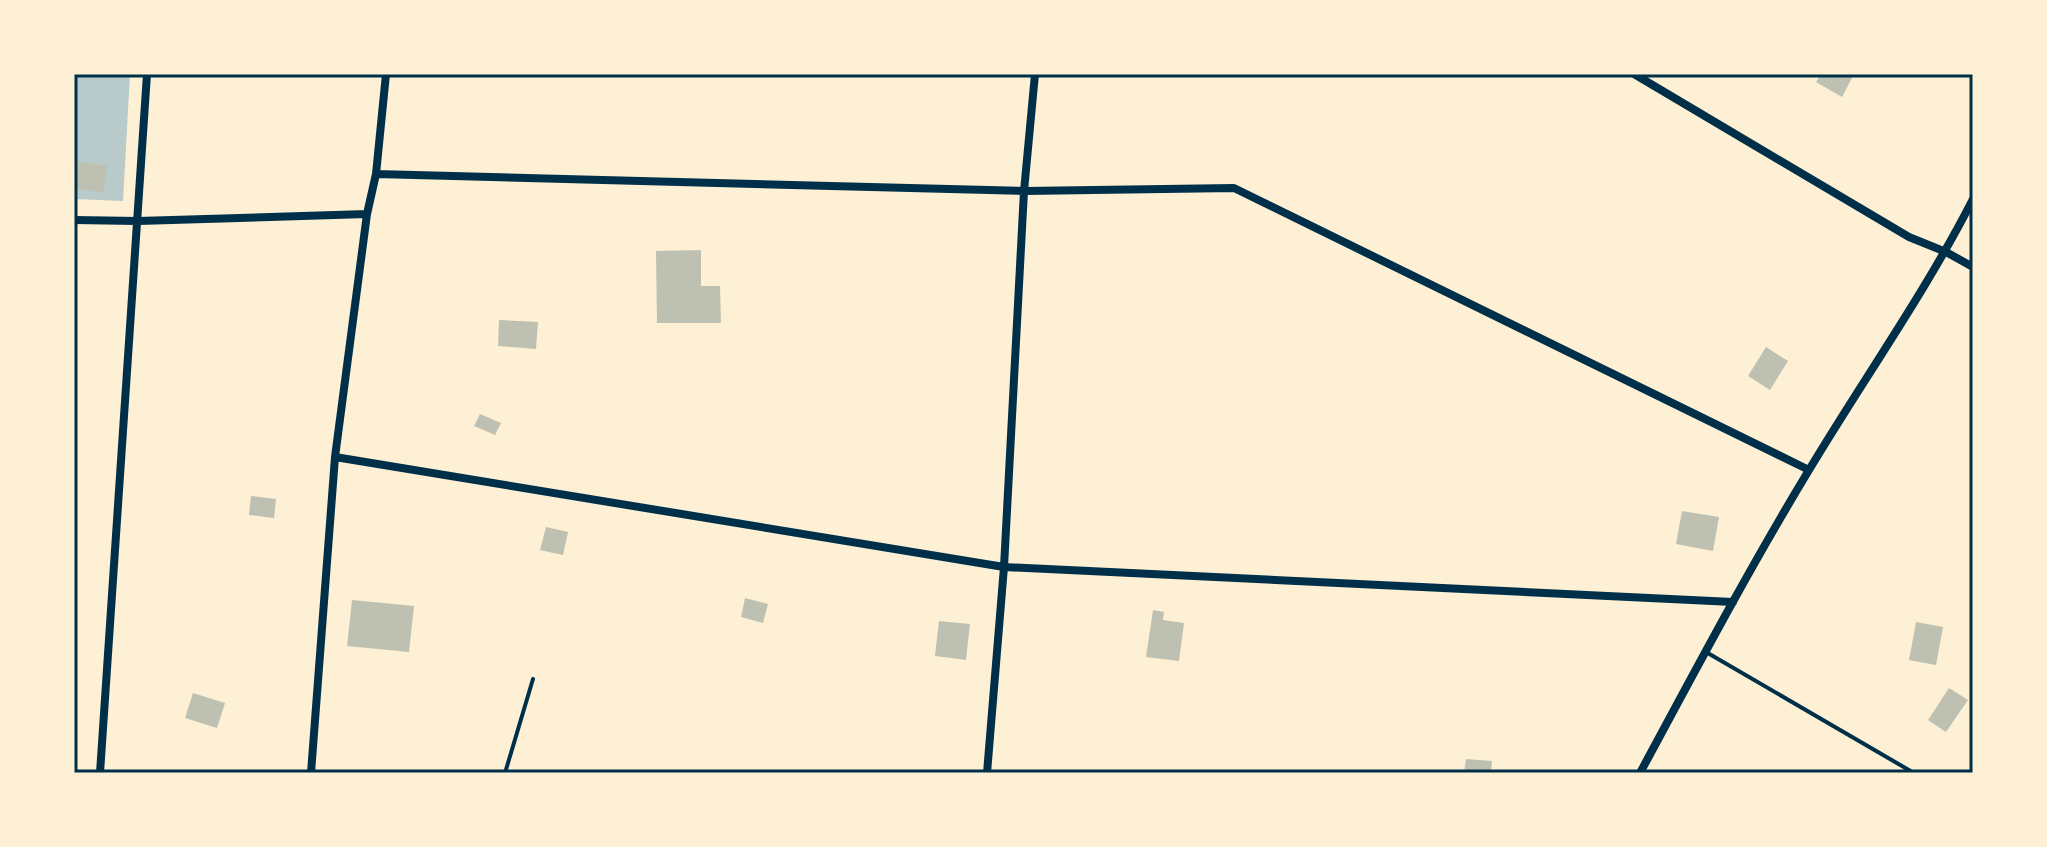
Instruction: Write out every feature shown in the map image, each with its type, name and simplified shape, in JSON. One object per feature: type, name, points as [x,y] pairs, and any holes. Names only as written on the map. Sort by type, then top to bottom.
[{"type":"street","points":[[100,773],[147,74]]},
{"type":"street","points":[[311,773],[335,457],[367,214],[376,174],[386,74]]},
{"type":"street","points":[[987,773],[1004,567],[1024,191],[1035,74]]},
{"type":"street","points":[[1634,74],[1909,237],[1973,267]]},
{"type":"street","points":[[376,174],[1024,191],[1234,188],[1809,470]]},
{"type":"street","points":[[1640,773],[1809,470],[1946,252],[1973,199]]},
{"type":"street","points":[[74,220],[367,214]]},
{"type":"street","points":[[335,457],[1004,567],[1733,602]]},
{"type":"lane","points":[[1706,652],[1914,773]]},
{"type":"lane","points":[[505,773],[533,679]]},
{"type":"shaded area","points":[[74,74],[130,74],[123,201],[74,199]]},
{"type":"building","points":[[1821,74],[1854,74],[1842,97],[1816,82]]},
{"type":"building","points":[[77,161],[107,166],[103,193],[74,188]]},
{"type":"building","points":[[701,250],[701,286],[720,286],[721,323],[657,323],[656,251]]},
{"type":"building","points":[[499,320],[538,322],[536,349],[498,346]]},
{"type":"building","points":[[1766,347],[1788,361],[1770,390],[1748,376]]},
{"type":"building","points":[[480,414],[501,423],[495,435],[474,426]]},
{"type":"building","points":[[251,496],[276,499],[274,518],[249,515]]},
{"type":"building","points":[[1682,511],[1719,517],[1713,551],[1676,544]]},
{"type":"building","points":[[546,527],[568,532],[563,555],[540,550]]},
{"type":"building","points":[[745,598],[768,604],[763,623],[741,617]]},
{"type":"building","points":[[352,600],[414,606],[409,652],[347,646]]},
{"type":"building","points":[[1153,610],[1164,612],[1163,620],[1184,623],[1179,661],[1146,657]]},
{"type":"building","points":[[939,621],[970,624],[966,660],[935,656]]},
{"type":"building","points":[[1916,622],[1943,627],[1936,665],[1909,660]]},
{"type":"building","points":[[1949,688],[1968,700],[1946,732],[1928,720]]},
{"type":"building","points":[[193,693],[225,703],[217,728],[185,718]]},
{"type":"building","points":[[1466,759],[1492,761],[1491,773],[1464,773]]}]
